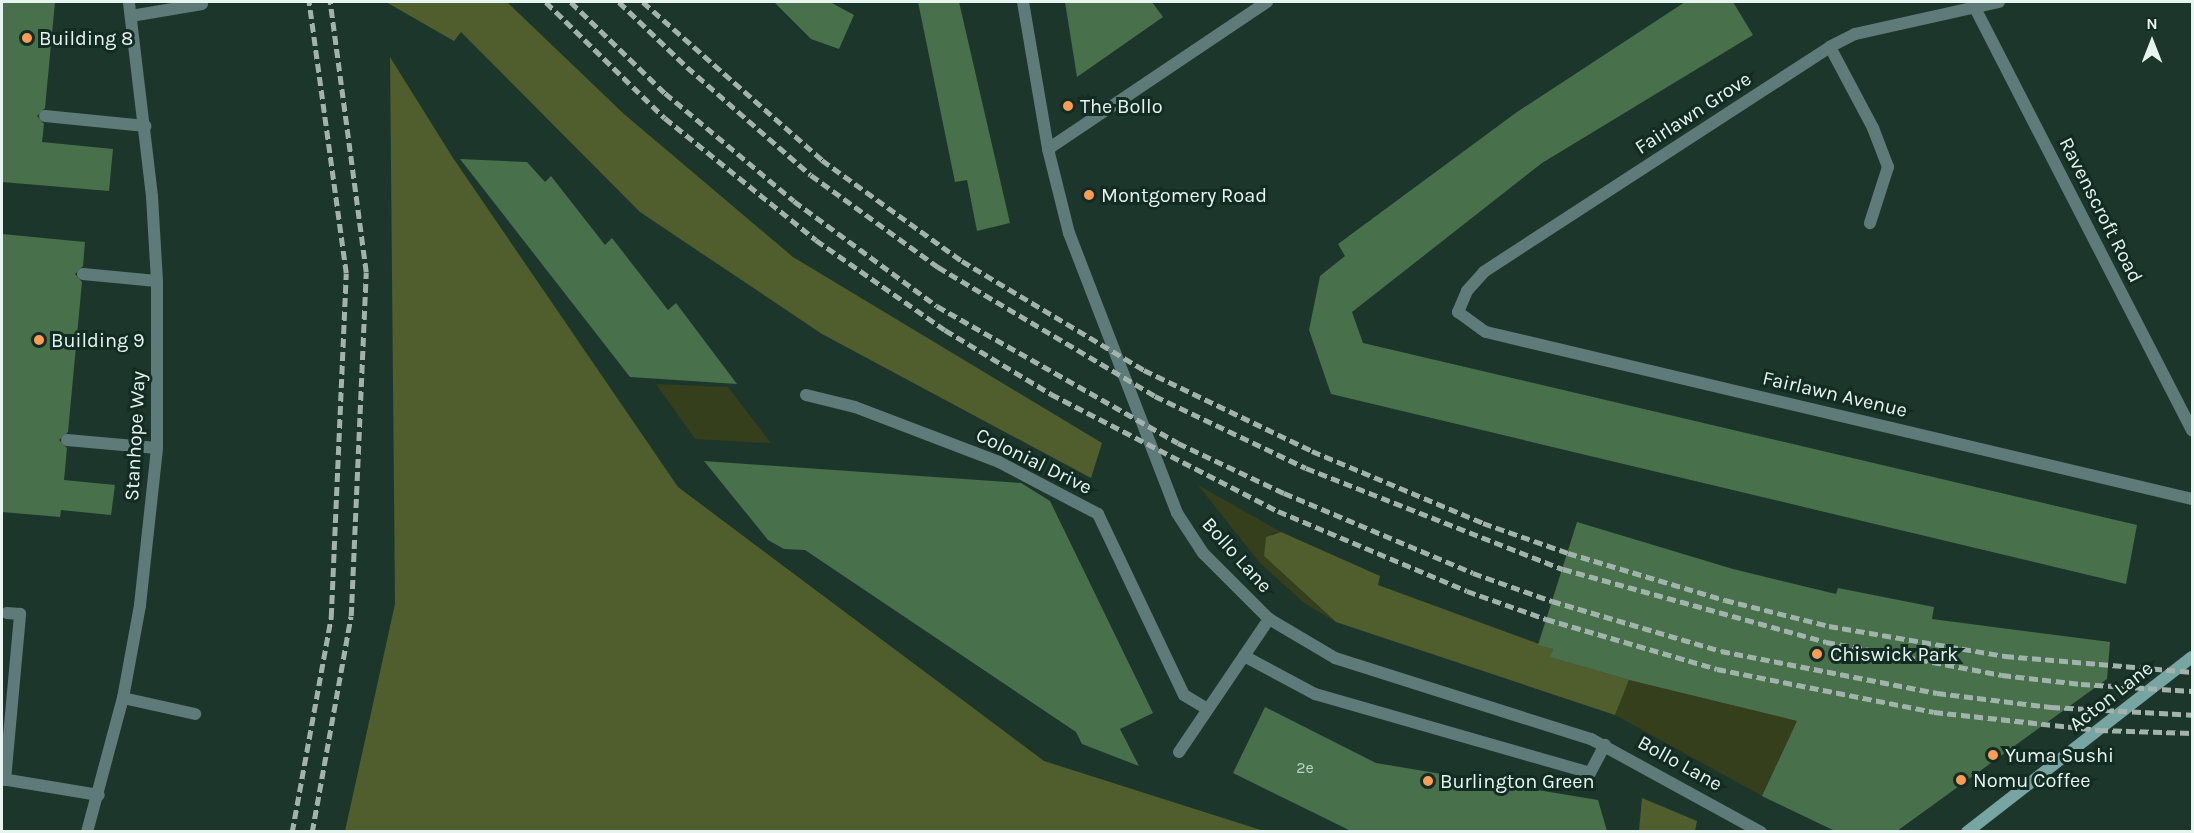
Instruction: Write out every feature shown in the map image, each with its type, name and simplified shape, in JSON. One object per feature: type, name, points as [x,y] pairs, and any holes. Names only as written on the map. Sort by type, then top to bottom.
[{"type":"main road","name":"Acton Lane","points":[[1967,831],[2193,657]]},
{"type":"street","name":"Stanhope Way","points":[[87,831],[99,795],[123,698],[140,605],[157,448],[157,281],[146,126],[129,2]]},
{"type":"street","name":"Bollo Lane","points":[[1023,2],[1048,149],[1069,233],[1176,513],[1203,553],[1269,619],[1335,658],[1605,745],[1761,831]]},
{"type":"street","points":[[1048,149],[1267,2]]},
{"type":"street","name":"Fairlawn Grove","points":[[1470,323],[1458,312],[1467,291],[1484,272],[1830,47],[1855,34],[1999,2]]},
{"type":"street","points":[[131,16],[202,4]]},
{"type":"street","name":"Ravenscroft Road","points":[[1975,8],[2193,430]]},
{"type":"street","points":[[1830,47],[1873,128],[1888,167],[1870,223]]},
{"type":"street","points":[[45,116],[146,126]]},
{"type":"street","points":[[83,274],[157,281]]},
{"type":"street","name":"Fairlawn Avenue","points":[[1470,323],[1486,332],[2193,499]]},
{"type":"street","name":"Colonial Drive","points":[[806,395],[855,407],[999,462],[1098,514],[1184,695],[1206,708]]},
{"type":"street","points":[[67,440],[157,448]]},
{"type":"street","points":[[7,613],[20,614],[3,780],[99,795]]},
{"type":"street","points":[[1179,752],[1206,708],[1269,619]]},
{"type":"street","points":[[1244,656],[1315,694],[1590,773],[1605,745]]},
{"type":"street","points":[[123,698],[195,714]]},
{"type":"green space","points":[[386,2],[507,2],[624,114],[793,257],[1102,443],[1091,478],[822,334],[640,212],[461,32],[454,41]]},
{"type":"green space","points":[[390,57],[453,158],[678,487],[1044,761],[1264,831],[345,831],[395,604]]},
{"type":"green space","points":[[656,384],[728,387],[771,443],[695,439]]},
{"type":"green space","points":[[1198,485],[1281,532],[1272,533],[1264,556],[1336,622],[1304,603],[1259,562]]},
{"type":"green space","points":[[1281,532],[1380,576],[1378,585],[1553,649],[1551,657],[1629,680],[1615,715],[1336,622],[1264,556],[1266,537]]},
{"type":"green space","points":[[1629,680],[1797,721],[1762,796],[1615,715]]},
{"type":"green space","points":[[1642,798],[1697,821],[1695,831],[1639,831]]},
{"type":"building","points":[[2,2],[55,2],[45,108],[37,116],[44,124],[42,142],[113,149],[109,191],[2,182]]},
{"type":"building","points":[[774,2],[830,2],[854,15],[839,49],[811,39]]},
{"type":"building","points":[[918,2],[959,2],[1010,223],[977,231],[967,180],[955,182]]},
{"type":"building","points":[[1065,2],[1152,2],[1163,17],[1077,77]]},
{"type":"building","points":[[1685,2],[1733,2],[1753,35],[1542,163],[1352,312],[1363,343],[2137,525],[2126,584],[1331,394],[1309,330],[1320,276],[1345,256],[1338,244],[1517,112]]},
{"type":"building","points":[[460,159],[527,162],[545,182],[551,176],[605,245],[612,238],[668,310],[676,303],[737,384],[630,377]]},
{"type":"building","name":"Building 9","points":[[2,234],[85,242],[83,266],[75,274],[82,282],[68,432],[59,440],[67,448],[64,480],[115,485],[111,515],[61,510],[60,517],[2,512]]},
{"type":"building","points":[[704,461],[1021,483],[1050,501],[1153,713],[1120,729],[1139,766],[1082,744],[1076,732],[805,550],[784,549],[768,540]]},
{"type":"building","name":"Chiswick Park","points":[[1577,522],[1733,569],[1836,594],[1838,588],[1934,607],[1932,619],[2110,642],[2107,679],[1897,831],[1835,831],[1762,796],[1797,721],[1629,680],[1550,657],[1553,649],[1538,645]]},
{"type":"building","points":[[1265,707],[1376,763],[1598,800],[1607,831],[1351,831],[1233,773]]},
{"type":"railway","points":[[292,832],[331,617],[346,273],[309,2]]},
{"type":"railway","points":[[312,832],[351,616],[366,272],[330,2]]},
{"type":"railway","points":[[546,2],[665,118],[816,240],[945,330],[1051,394],[1278,511],[1467,591],[1546,619],[1717,669],[1934,712],[2099,730],[2192,733]]},
{"type":"railway","points":[[571,2],[665,93],[794,201],[937,306],[1178,443],[1284,493],[1473,573],[1552,601],[1721,651],[1937,693],[2051,707],[2192,715]]},
{"type":"railway","points":[[619,2],[687,67],[811,175],[938,267],[1155,396],[1306,468],[1563,569],[1826,642],[2002,675],[2081,684],[2192,691]]},
{"type":"railway","points":[[643,2],[822,160],[962,261],[1144,370],[1312,451],[1483,523],[1568,553],[1725,600],[1829,626],[2005,656],[2192,672]]},
{"type":"place","name":"Building 8","points":[[27,38]]},
{"type":"place","name":"The Bollo","points":[[1068,106]]},
{"type":"place","name":"Montgomery Road","points":[[1089,195]]},
{"type":"place","name":"Building 9","points":[[39,340]]},
{"type":"place","name":"Chiswick Park","points":[[1817,654]]},
{"type":"place","name":"Yuma Sushi","points":[[1993,755]]},
{"type":"place","name":"Nomu Coffee","points":[[1961,780]]},
{"type":"place","name":"Burlington Green","points":[[1428,781]]}]
